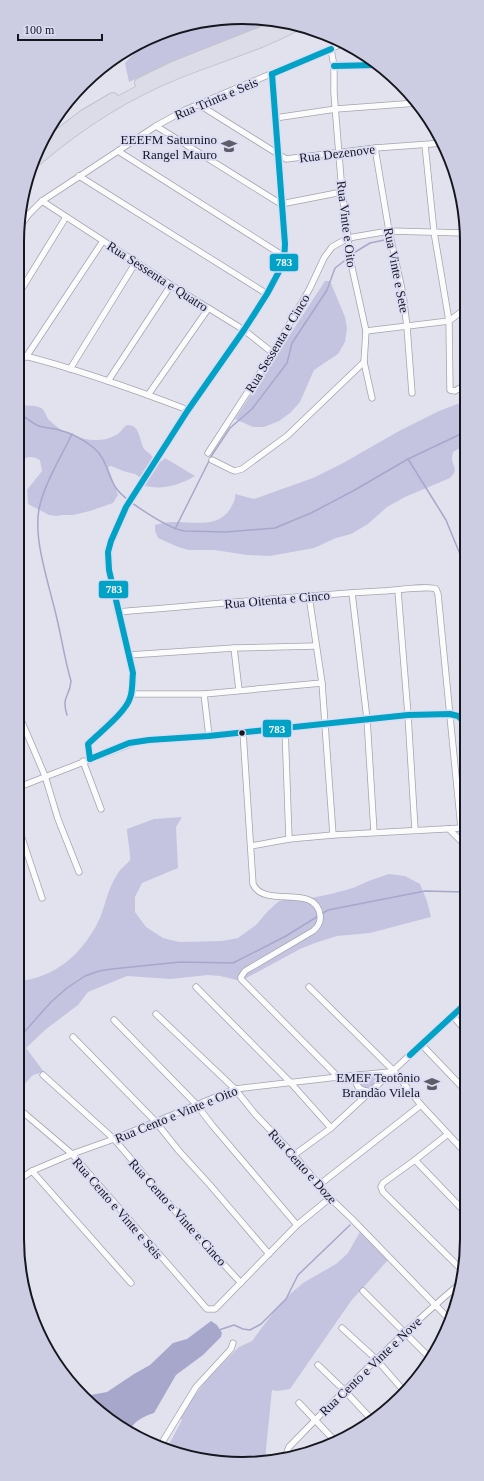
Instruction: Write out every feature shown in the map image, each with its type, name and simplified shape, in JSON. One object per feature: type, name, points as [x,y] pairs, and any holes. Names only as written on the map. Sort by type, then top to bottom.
[{"type":"highway","points":[[48,142],[84,115],[145,81],[173,67],[275,27]]},
{"type":"highway","points":[[42,156],[74,131],[143,89],[178,73],[265,41],[289,29]]},
{"type":"street","name":"Rua Trinta e Seis","points":[[25,219],[42,201],[156,126],[198,104],[338,46]]},
{"type":"street","name":"Rua Vinte e Oito","points":[[331,50],[334,66],[342,192],[351,263],[366,331],[364,362],[372,398]]},
{"type":"street","points":[[334,66],[369,65]]},
{"type":"street","points":[[90,759],[88,744],[125,708],[132,694],[133,673],[109,570],[108,552],[111,541],[126,507],[188,410],[244,330],[267,294],[282,266],[285,257],[272,74]]},
{"type":"street","points":[[275,118],[336,109],[410,103]]},
{"type":"street","name":"Rua Dezenove","points":[[198,104],[283,159],[375,148],[437,144]]},
{"type":"street","points":[[156,126],[281,204],[342,192]]},
{"type":"street","points":[[425,145],[434,232],[449,321],[450,388],[451,391],[455,391],[460,388]]},
{"type":"street","name":"Rua Vinte e Sete","points":[[375,148],[389,231],[400,281],[407,327],[412,393]]},
{"type":"street","points":[[118,151],[285,257]]},
{"type":"street","points":[[79,176],[267,294]]},
{"type":"street","name":"Rua Sessenta e Quatro","points":[[42,201],[208,309],[244,330],[273,352]]},
{"type":"street","points":[[24,285],[66,217]]},
{"type":"street","points":[[348,238],[389,231],[460,233]]},
{"type":"street","name":"Rua Sessenta e Cinco","points":[[208,453],[273,352],[307,293],[328,252],[348,238]]},
{"type":"street","points":[[103,241],[24,356],[108,381],[188,410]]},
{"type":"street","points":[[70,369],[136,262]]},
{"type":"street","points":[[108,381],[171,285]]},
{"type":"street","points":[[148,395],[208,309]]},
{"type":"street","points":[[366,331],[449,321],[460,313]]},
{"type":"street","points":[[212,460],[235,471],[242,469],[287,436],[364,362]]},
{"type":"street","name":"Rua Oitenta e Cinco","points":[[118,612],[309,596],[398,591],[430,587],[436,589],[438,594],[450,714]]},
{"type":"street","points":[[398,591],[415,830]]},
{"type":"street","points":[[352,593],[367,719],[374,832]]},
{"type":"street","points":[[309,596],[322,683],[333,835]]},
{"type":"street","points":[[129,655],[234,648],[316,646]]},
{"type":"street","points":[[234,648],[240,690]]},
{"type":"street","points":[[132,694],[204,694],[322,683]]},
{"type":"street","points":[[204,694],[209,736]]},
{"type":"street","points":[[450,714],[460,809]]},
{"type":"street","points":[[24,785],[138,741],[209,736],[408,715],[450,714],[460,718]]},
{"type":"street","points":[[24,727],[44,776],[58,819],[79,872]]},
{"type":"street","points":[[285,727],[289,839]]},
{"type":"street","points":[[243,732],[253,884],[255,889],[263,894],[302,898],[311,901],[319,910],[320,917],[317,928],[245,971],[241,977],[242,982],[338,1077]]},
{"type":"street","points":[[83,761],[101,809]]},
{"type":"street","points":[[251,846],[289,839],[333,835],[460,828]]},
{"type":"street","points":[[449,829],[460,840]]},
{"type":"street","points":[[24,844],[42,898]]},
{"type":"street","points":[[196,987],[290,1082],[331,1128]]},
{"type":"street","points":[[309,988],[391,1071],[460,1147]]},
{"type":"street","points":[[294,1155],[331,1128],[391,1071],[460,1009]]},
{"type":"street","name":"Rua Cento e Doze","points":[[156,1014],[235,1089],[255,1114],[294,1155],[330,1198],[446,1315]]},
{"type":"street","points":[[453,1016],[460,1024]]},
{"type":"street","points":[[114,1020],[196,1104],[297,1225]]},
{"type":"street","points":[[73,1037],[155,1121],[178,1151],[210,1185],[269,1254]]},
{"type":"street","points":[[421,1044],[460,1085]]},
{"type":"street","name":"Rua Cento e Vinte e Oito","points":[[24,1176],[32,1171],[72,1154],[114,1139],[235,1089],[391,1071]]},
{"type":"street","name":"Rua Cento e Vinte e Cinco","points":[[43,1075],[114,1139],[179,1216],[241,1283]]},
{"type":"street","points":[[359,1075],[356,1077],[355,1081],[358,1087],[364,1091],[370,1091]]},
{"type":"street","points":[[319,1185],[421,1104]]},
{"type":"street","name":"Rua Cento e Vinte e Seis","points":[[24,1113],[72,1154],[207,1309],[215,1310],[241,1283]]},
{"type":"street","points":[[448,1134],[383,1183],[381,1187],[383,1192],[458,1266]]},
{"type":"street","points":[[415,1160],[460,1207]]},
{"type":"street","points":[[32,1171],[130,1283]]},
{"type":"street","points":[[241,1283],[297,1225],[330,1198]]},
{"type":"street","name":"Rua Cento e Vinte e Nove","points":[[287,1453],[289,1447],[344,1390],[435,1304],[455,1288]]},
{"type":"street","points":[[363,1291],[427,1354]]},
{"type":"street","points":[[342,1328],[376,1360],[401,1388]]},
{"type":"street","points":[[163,1441],[196,1387],[231,1349],[233,1343]]},
{"type":"street","points":[[318,1365],[369,1416]]},
{"type":"street","points":[[299,1403],[332,1437]]},
{"type":"shaded area","points":[[228,24],[266,25],[173,62],[129,82],[125,63],[135,52],[186,31],[199,28]]},
{"type":"shaded area","points":[[325,281],[330,281],[345,317],[347,328],[345,342],[338,354],[314,370],[300,402],[290,413],[279,421],[264,427],[253,427],[235,419]]},
{"type":"shaded area","points":[[460,403],[460,448],[453,452],[452,459],[455,470],[453,475],[450,478],[405,497],[387,507],[368,524],[351,534],[336,538],[314,548],[270,556],[247,555],[214,550],[189,550],[158,538],[155,531],[155,525],[171,522],[212,522],[225,515],[230,509],[235,500],[235,494],[254,499],[313,478],[439,411]]},
{"type":"shaded area","points":[[24,405],[41,408],[48,419],[56,426],[72,435],[90,440],[108,438],[118,434],[127,425],[131,425],[137,430],[144,449],[154,459],[162,461],[165,458],[195,476],[171,486],[152,487],[145,486],[141,478],[135,474],[111,466],[108,467],[118,495],[113,503],[73,515],[56,516],[49,515],[28,504],[27,490],[42,471],[40,460],[32,457],[25,458]]},
{"type":"shaded area","points":[[182,817],[176,827],[178,868],[142,883],[135,897],[135,912],[146,927],[163,938],[179,942],[222,941],[238,938],[256,925],[279,901],[292,898],[306,899],[331,894],[353,888],[389,874],[405,876],[420,884],[427,901],[431,917],[370,933],[337,936],[315,943],[300,949],[241,981],[208,975],[171,979],[127,976],[88,992],[78,1005],[45,1030],[26,1048],[44,1072],[33,1075],[24,1085],[24,980],[44,975],[55,969],[66,962],[84,944],[98,922],[114,880],[121,869],[130,860],[127,829],[154,819]]},
{"type":"shaded area","points":[[365,1077],[381,1077],[367,1089],[361,1085],[362,1080]]},
{"type":"shaded area","points":[[361,1230],[388,1260],[351,1301],[290,1389],[277,1391],[272,1390],[265,1456],[228,1457],[199,1453],[169,1444],[182,1420],[178,1416],[211,1375],[239,1347],[252,1341],[276,1309],[288,1296],[303,1283],[336,1264],[348,1253]]},
{"type":"shaded area","points":[[211,1321],[217,1325],[222,1333],[221,1337],[203,1355],[176,1375],[154,1413],[140,1419],[132,1427],[109,1412],[90,1395],[107,1392],[150,1365],[173,1343],[187,1339]]},
{"type":"waterway","points":[[352,254],[370,243],[389,239]]},
{"type":"waterway","points":[[175,529],[212,455],[230,428],[252,409],[287,363],[292,343],[327,290],[335,268],[348,258]]},
{"type":"waterway","points":[[24,417],[39,426],[69,433],[90,445],[102,457],[116,488],[128,500],[169,526],[185,531],[226,532],[275,528],[311,513],[353,491],[408,459],[460,434]]},
{"type":"waterway","points":[[67,715],[65,700],[71,681],[43,564],[38,535],[38,522],[41,500],[53,471],[72,434]]},
{"type":"waterway","points":[[408,459],[446,520],[460,554]]},
{"type":"waterway","points":[[24,1032],[51,1002],[67,988],[85,976],[99,971],[180,962],[233,963],[286,936],[328,910],[425,891],[460,892]]},
{"type":"waterway","points":[[219,1330],[234,1325],[250,1330],[261,1324],[286,1299],[298,1275],[350,1225]]},
{"type":"transit line","name":"783","points":[[272,74],[331,49]]},
{"type":"transit line","name":"783","points":[[334,66],[369,65]]},
{"type":"transit line","name":"783","points":[[90,759],[88,744],[123,710],[130,698],[132,689],[133,673],[109,570],[108,552],[111,541],[126,507],[188,410],[244,330],[267,294],[284,262],[285,244],[272,74]]},
{"type":"transit line","name":"783","points":[[90,759],[129,743],[149,740],[209,736],[408,715],[450,714],[460,718]]},
{"type":"transit line","name":"783","points":[[410,1055],[460,1009]]},
{"type":"place","name":"EEEFM Saturnino Rangel Mauro","points":[[229,146]]},
{"type":"place","name":"EMEF Teotônio Brandão Vilela","points":[[432,1084]]}]
